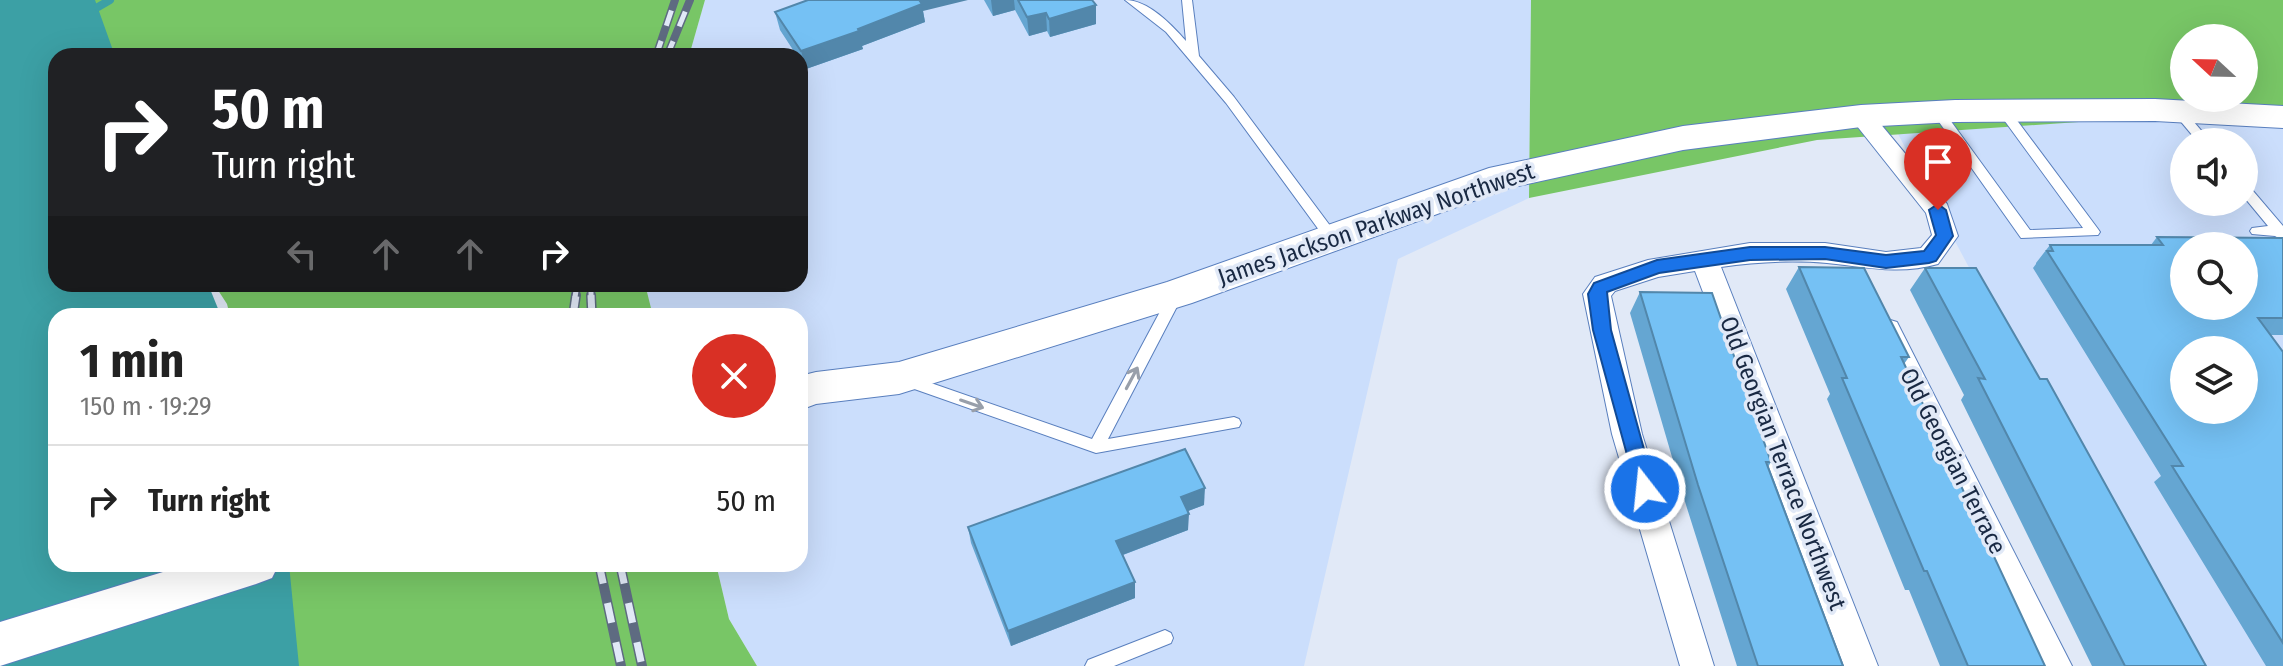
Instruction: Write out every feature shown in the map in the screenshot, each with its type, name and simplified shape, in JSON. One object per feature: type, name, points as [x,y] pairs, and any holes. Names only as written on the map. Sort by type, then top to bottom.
[{"type":"main road","name":"James Jackson Parkway Northwest","points":[[808,391],[899,378],[1178,293],[1502,177],[1590,156],[1683,138],[1861,116],[2003,110],[2170,111]]},
{"type":"main road","name":"James Jackson Parkway Northwest","points":[[2196,112],[2283,117]]},
{"type":"main road","points":[[0,644],[230,572]]},
{"type":"street","points":[[1697,666],[1637,464],[1602,330],[1597,294],[1605,284],[1657,267],[1750,253],[1825,253],[1886,262],[1929,257],[1945,236],[1938,210],[1861,116]]},
{"type":"street","name":"Old Georgian Terrace","points":[[1850,257],[2055,666]]},
{"type":"street","name":"Old Georgian Terrace Northwest","points":[[1705,261],[1861,666]]},
{"type":"lane","points":[[1130,0],[1170,30],[1193,56],[1230,100],[1332,238]]},
{"type":"lane","points":[[1187,0],[1193,56]]},
{"type":"lane","points":[[1938,112],[2026,235],[2093,232],[2003,110]]},
{"type":"lane","points":[[2179,112],[2193,128]]},
{"type":"lane","points":[[2258,205],[2281,232]]},
{"type":"lane","points":[[2257,231],[2281,232]]},
{"type":"lane","points":[[1096,447],[1178,293]]},
{"type":"lane","points":[[899,378],[1096,447],[1234,423]]},
{"type":"lane","points":[[1094,666],[1165,638]]},
{"type":"shaded area","points":[[705,0],[1531,0],[1529,198],[1398,259],[1304,666],[757,666],[729,619],[718,572],[808,572],[808,308],[651,308],[647,292],[808,292],[808,48],[691,48]]},
{"type":"shaded area","points":[[2194,114],[2283,120],[2283,666],[2181,666],[1898,134]]},
{"type":"green space","points":[[90,0],[705,0],[691,48],[93,48]]},
{"type":"green space","points":[[1531,0],[2283,0],[2283,120],[2194,114],[1817,140],[1529,198]]},
{"type":"green space","points":[[219,292],[647,292],[651,308],[228,308]]},
{"type":"green space","points":[[285,572],[718,572],[729,619],[757,666],[286,666]]},
{"type":"water","points":[[0,0],[95,0],[112,48],[48,48],[48,292],[211,292],[218,308],[48,308],[48,572],[290,572],[299,666],[0,666]]},
{"type":"building","points":[[808,0],[919,0],[922,4],[808,49],[799,48],[775,12]]},
{"type":"building","points":[[1018,0],[1092,0],[1096,5],[1049,19],[1046,13],[1027,17]]},
{"type":"building","points":[[2157,237],[2170,237],[2170,320],[2258,318],[2283,352],[2283,643],[2172,466],[2183,466],[2047,251],[2053,251],[2050,245],[2163,245]]},
{"type":"building","points":[[2258,238],[2283,238],[2283,318],[2258,318]]},
{"type":"building","points":[[1799,267],[1864,268],[1909,357],[1901,357],[2045,666],[1968,666],[1842,378],[1847,378]]},
{"type":"building","points":[[1925,268],[1976,268],[2040,379],[2047,379],[2206,666],[2125,666],[1978,378],[1985,379]]},
{"type":"building","points":[[1640,292],[1712,293],[1771,462],[1766,462],[1843,666],[1758,666],[1698,485]]},
{"type":"building","points":[[1185,449],[1205,488],[1181,497],[1189,514],[1116,541],[1135,582],[1008,631],[968,527]]},
{"type":"waterway","points":[[98,7],[110,0]]},
{"type":"railway","points":[[659,48],[675,0]]},
{"type":"railway","points":[[670,48],[690,0]]},
{"type":"railway","points":[[575,297],[576,292]]},
{"type":"railway","points":[[574,308],[576,295]]},
{"type":"railway","points":[[591,295],[592,308]]},
{"type":"railway","points":[[601,572],[621,666]]},
{"type":"railway","points":[[622,572],[642,666]]},
{"type":"route","points":[[1645,489],[1602,330],[1597,294],[1601,287],[1657,267],[1750,253],[1825,253],[1886,262],[1929,257],[1945,236],[1938,210]]}]
